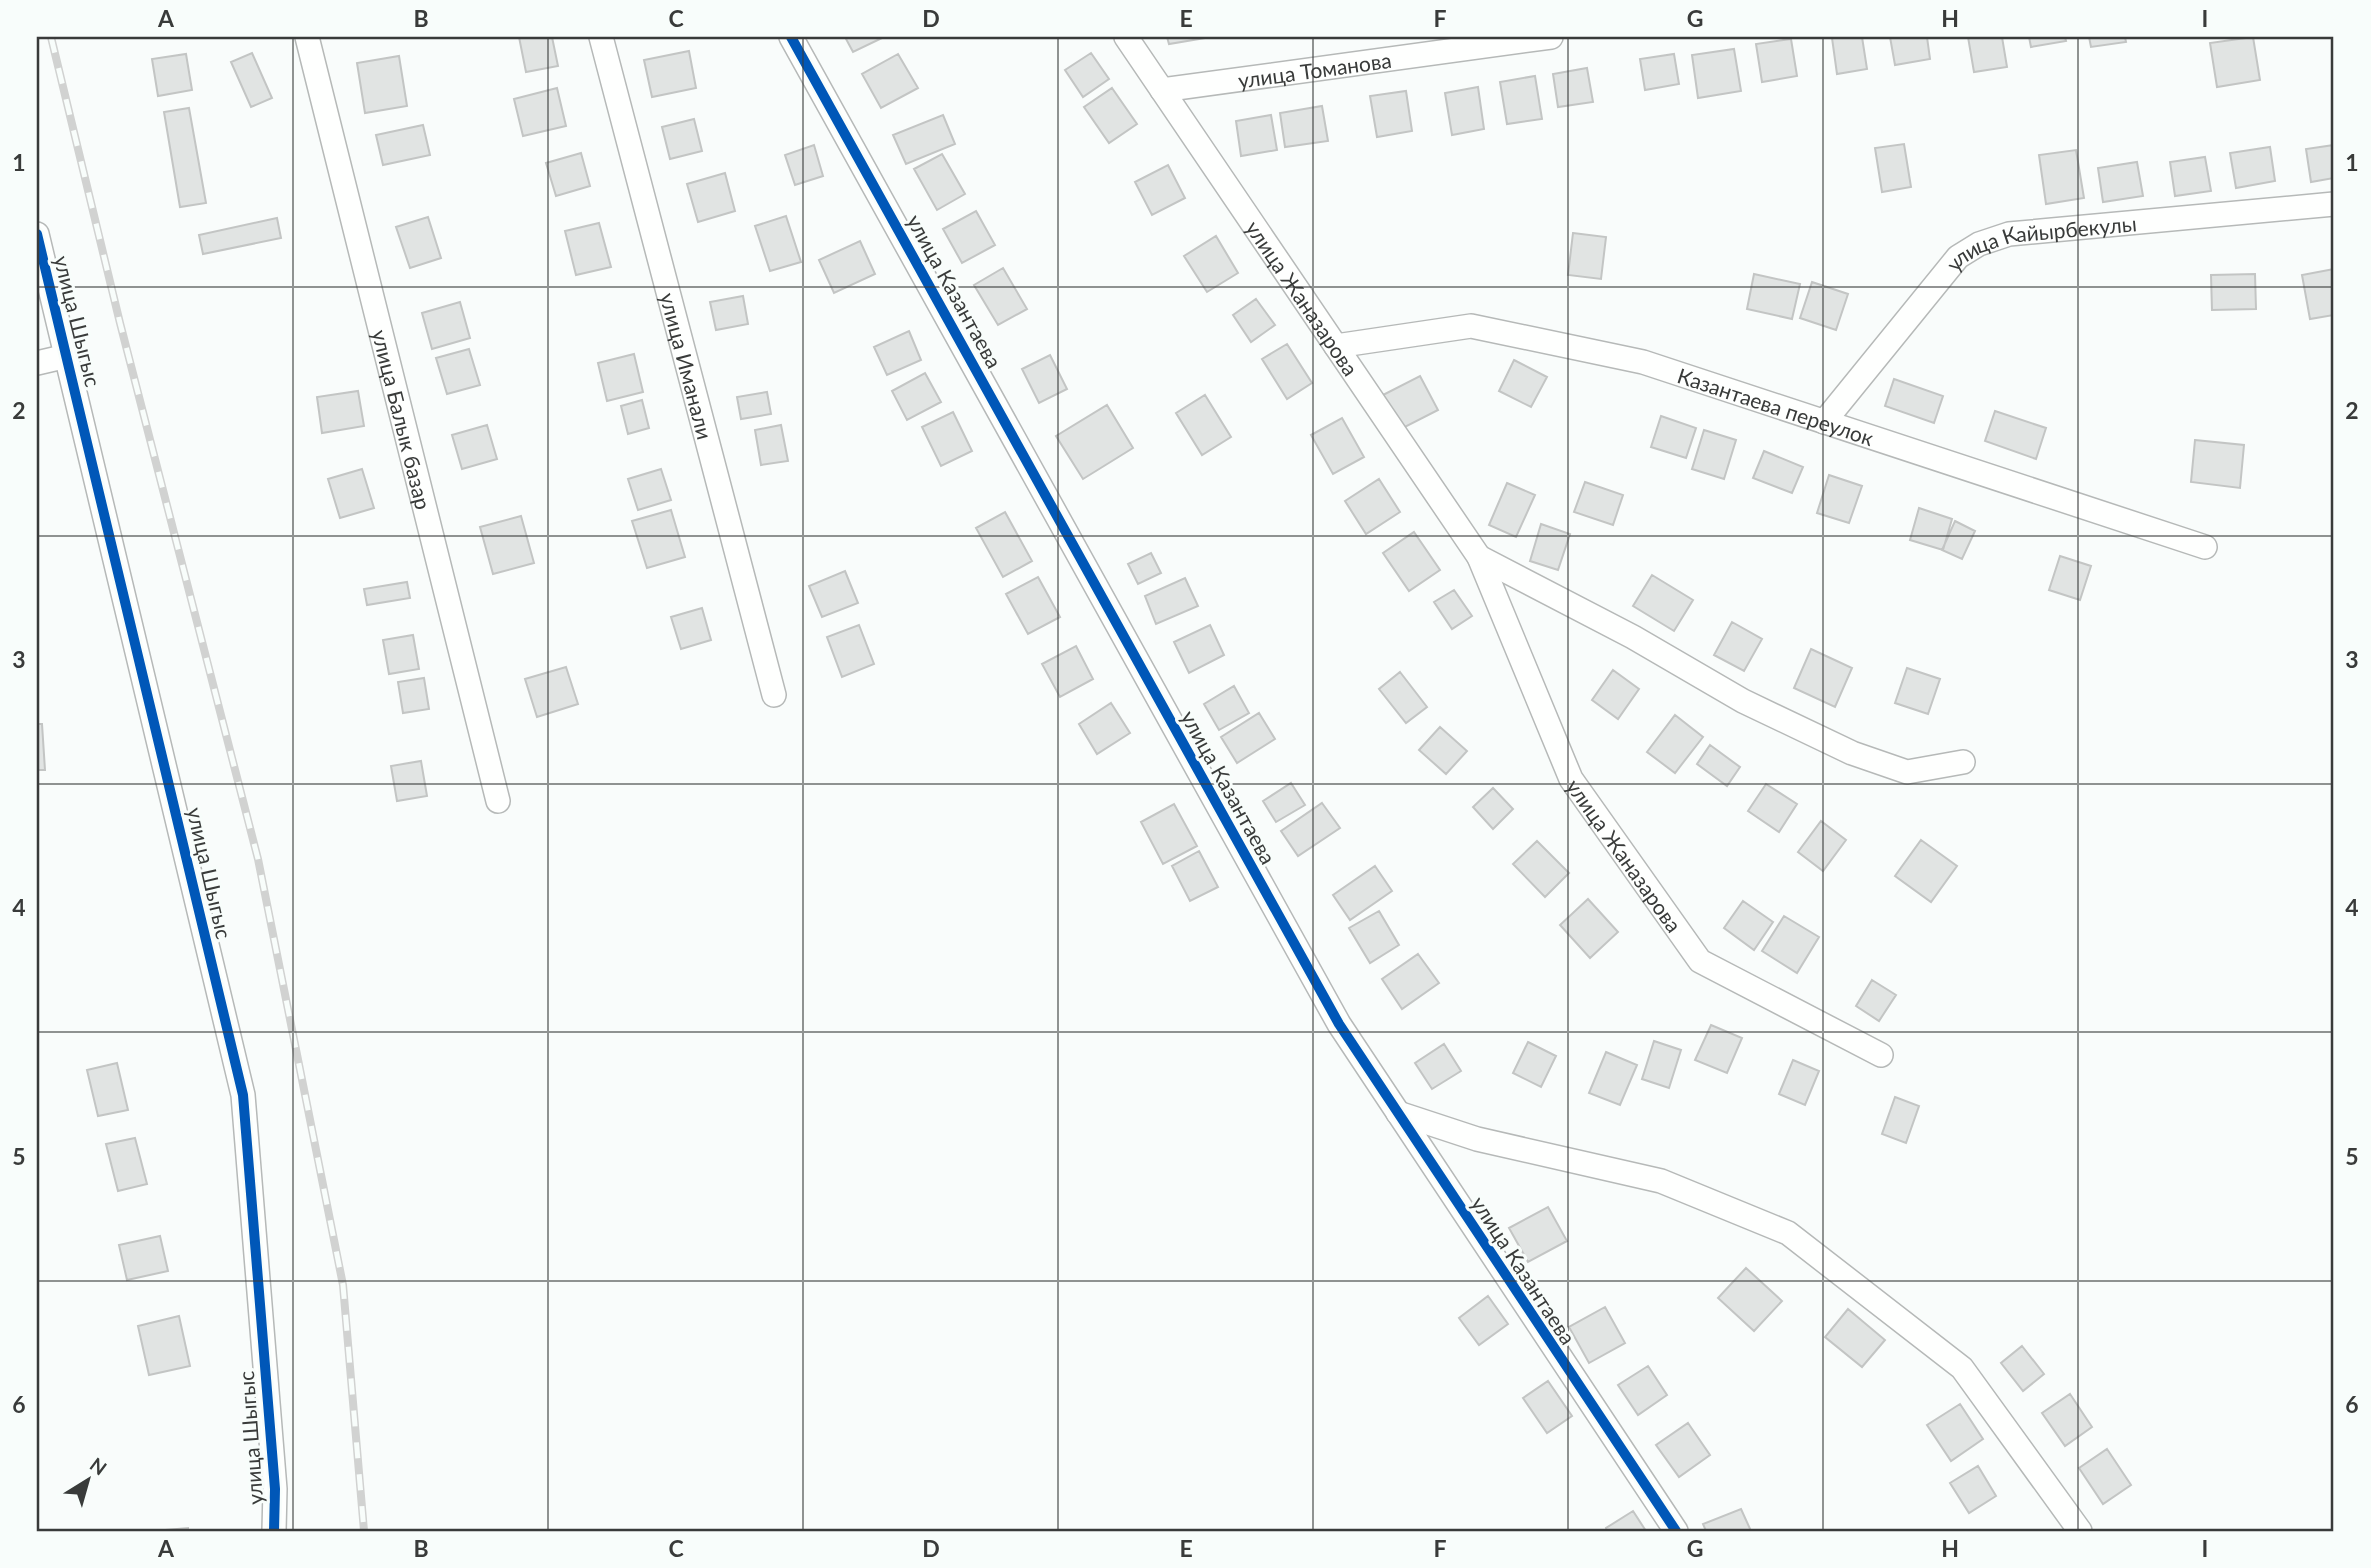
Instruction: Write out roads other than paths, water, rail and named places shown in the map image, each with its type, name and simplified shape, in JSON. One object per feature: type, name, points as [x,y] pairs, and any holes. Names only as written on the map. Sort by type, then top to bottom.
[{"type":"street","name":"улица Балык базар","points":[[306,37],[498,801]]},
{"type":"street","name":"улица Иманали","points":[[601,37],[774,695]]},
{"type":"street","name":"улица Казантаева","points":[[792,37],[1339,1024],[1676,1531]]},
{"type":"street","name":"улица Жаназарова","points":[[1126,37],[1479,557],[1571,779],[1700,961],[1881,1055]]},
{"type":"street","name":"улица Томанова","points":[[1162,90],[1551,37]]},
{"type":"street","name":"улица Кайырбекулы","points":[[1824,422],[1958,257],[1979,244],[2010,234],[2334,204]]},
{"type":"street","name":"улица Шыгыс","points":[[37,234],[243,1095],[275,1489],[274,1531]]},
{"type":"street","name":"Казантаева переулок","points":[[1336,346],[1471,326],[1643,362],[2205,547]]},
{"type":"street","points":[[37,363],[67,356]]},
{"type":"street","name":"улица Жаназарова","points":[[1479,557],[1633,637],[1743,701],[1852,753],[1907,772],[1963,762]]},
{"type":"street","points":[[1398,1114],[1477,1139],[1661,1181],[1788,1233],[1962,1368],[2080,1531]]},
{"type":"railway","points":[[51,37],[120,323],[258,859],[343,1285],[364,1531]]}]
